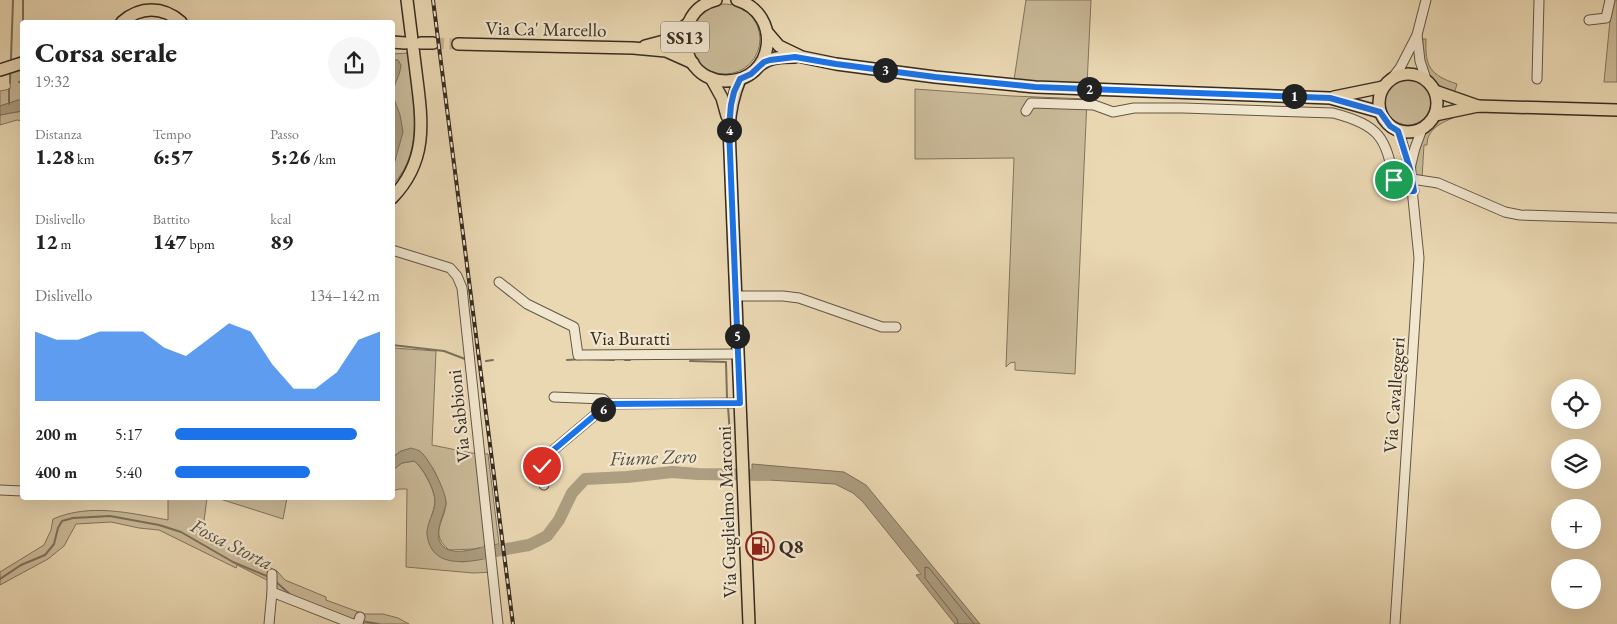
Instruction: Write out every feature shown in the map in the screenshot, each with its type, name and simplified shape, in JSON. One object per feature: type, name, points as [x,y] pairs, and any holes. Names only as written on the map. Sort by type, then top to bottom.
[{"type":"main road","points":[[395,195],[414,167],[420,138],[420,110],[407,0]]},
{"type":"main road","points":[[738,0],[757,12],[767,32],[766,52],[758,67]]},
{"type":"main road","name":"SS13","points":[[693,63],[688,55],[685,41],[689,24],[696,12],[711,1]]},
{"type":"main road","points":[[125,20],[136,13],[152,10],[167,13],[178,20]]},
{"type":"main road","points":[[633,48],[664,41],[689,24]]},
{"type":"main road","points":[[767,32],[781,48],[802,57],[836,64],[925,76],[1035,87],[1330,98],[1380,112]]},
{"type":"main road","points":[[395,42],[405,42]]},
{"type":"main road","points":[[421,43],[433,43]]},
{"type":"main road","name":"Via Ca' Marcello","points":[[458,44],[633,48]]},
{"type":"main road","points":[[633,48],[666,52],[693,63]]},
{"type":"main road","points":[[740,79],[751,74],[764,62],[777,58],[802,57]]},
{"type":"main road","name":"Via Guglielmo Marconi","points":[[693,63],[702,73],[711,78],[722,98],[729,128]]},
{"type":"main road","points":[[0,70],[20,64]]},
{"type":"main road","points":[[1406,73],[1426,79],[1435,91],[1438,103],[1435,115],[1427,125],[1414,132],[1398,131],[1390,126],[1380,112],[1378,102],[1383,87],[1393,77],[1406,73]]},
{"type":"main road","name":"SS13","points":[[711,78],[724,81],[740,79]]},
{"type":"main road","name":"Via Guglielmo Marconi","points":[[740,79],[731,105],[729,128],[749,624]]},
{"type":"main road","points":[[1330,98],[1383,87]]},
{"type":"main road","points":[[1435,91],[1478,106]]},
{"type":"main road","points":[[1435,115],[1478,106],[1617,110]]},
{"type":"street","points":[[1393,77],[1400,68],[1417,35],[1426,0]]},
{"type":"street","points":[[1537,79],[1539,0]]},
{"type":"street","points":[[1589,20],[1606,18],[1610,0]]},
{"type":"street","points":[[1417,35],[1420,61],[1426,79]]},
{"type":"street","points":[[1026,111],[1031,103],[1094,105],[1113,112],[1134,108],[1183,108],[1333,113],[1356,119],[1373,130],[1383,141],[1397,191],[1414,191]]},
{"type":"street","points":[[1410,169],[1422,129]]},
{"type":"street","name":"Via Cavalleggeri","points":[[1395,624],[1419,258],[1414,191],[1410,169],[1398,131]]},
{"type":"street","points":[[1412,179],[1438,183],[1513,214],[1617,218]]},
{"type":"street","name":"Via Sabbioni","points":[[395,251],[450,268],[457,276],[462,288],[498,624]]},
{"type":"street","name":"Via Buratti","points":[[499,282],[527,304],[574,327],[578,355],[738,354]]},
{"type":"street","points":[[736,296],[799,298],[882,327],[896,327]]},
{"type":"street","points":[[554,397],[603,399],[608,404]]},
{"type":"street","points":[[544,485],[542,466],[544,458],[608,404],[740,403]]},
{"type":"street","points":[[0,490],[20,491]]},
{"type":"street","points":[[269,624],[272,581],[353,624],[359,620]]},
{"type":"shaded area","points":[[1026,0],[1091,0],[1087,85],[1014,80]]},
{"type":"shaded area","points":[[1612,0],[1617,0],[1617,82],[1604,82]]},
{"type":"shaded area","points":[[725,4],[738,7],[750,14],[757,26],[760,39],[757,52],[750,64],[738,71],[725,74],[712,71],[700,64],[693,52],[690,39],[693,26],[700,14],[712,7]]},
{"type":"shaded area","points":[[1423,39],[1426,39],[1428,63],[1431,69],[1441,77],[1457,84],[1454,94],[1432,79],[1428,72],[1423,58]]},
{"type":"shaded area","points":[[408,53],[414,104],[414,122],[410,156],[403,171],[395,181],[395,54]]},
{"type":"shaded area","points":[[20,70],[20,101],[0,106],[0,91],[10,89],[11,72]]},
{"type":"shaded area","points":[[1408,79],[1421,83],[1427,89],[1431,102],[1427,115],[1421,121],[1408,125],[1395,121],[1389,115],[1385,102],[1389,89],[1395,83]]},
{"type":"shaded area","points":[[915,89],[1087,99],[1075,374],[1015,370],[1015,362],[1010,363],[1006,367],[1014,158],[915,159]]},
{"type":"shaded area","points":[[20,111],[20,121],[0,125],[0,115]]},
{"type":"shaded area","points":[[1452,116],[1453,118],[1443,122],[1429,135],[1427,145],[1424,145],[1422,178],[1418,178],[1416,162],[1425,132],[1434,124]]},
{"type":"shaded area","points":[[395,348],[436,351],[432,445],[471,453],[488,454],[499,544],[474,549],[449,550],[443,544],[439,533],[446,504],[434,470],[426,463],[401,451],[395,456]]},
{"type":"shaded area","points":[[414,461],[421,468],[432,489],[435,499],[427,534],[462,562],[491,557],[494,572],[473,573],[406,567],[407,489],[395,490],[395,468],[402,463]]},
{"type":"shaded area","points":[[168,500],[207,500],[202,536],[277,571],[285,580],[326,597],[326,600],[364,614],[383,614],[398,618],[409,624],[351,624],[280,592],[273,583],[237,565],[236,568],[159,530],[111,522],[76,524],[64,546],[48,559],[0,585],[0,572],[44,545],[51,530],[53,519],[81,511],[96,510],[125,512],[168,520]]},
{"type":"shaded area","points":[[223,500],[287,500],[283,519]]},
{"type":"water","points":[[395,60],[398,60],[401,65],[395,84]]},
{"type":"water","points":[[20,100],[20,111],[0,115],[0,106]]},
{"type":"water","points":[[395,101],[400,115],[403,132],[395,161]]},
{"type":"water","points":[[411,448],[420,451],[429,462],[444,492],[446,504],[438,536],[443,546],[449,550],[467,551],[499,544],[501,555],[480,560],[456,562],[446,560],[437,555],[431,547],[427,535],[434,510],[433,491],[428,479],[414,461],[402,463],[395,468],[395,456],[401,451]]},
{"type":"water","points":[[752,464],[844,472],[866,485],[980,624],[955,624],[916,575],[921,574],[863,502],[853,493],[835,484],[752,479]]},
{"type":"waterway","points":[[11,59],[13,0]]},
{"type":"waterway","points":[[23,0],[23,20]]},
{"type":"waterway","points":[[10,73],[10,83]]},
{"type":"waterway","points":[[9,89],[9,104]]},
{"type":"waterway","points":[[395,345],[444,351],[465,359]]},
{"type":"waterway","points":[[567,360],[582,359]]},
{"type":"waterway","points":[[586,359],[614,360]]},
{"type":"waterway","points":[[486,361],[493,360]]},
{"type":"waterway","points":[[625,360],[630,360]]},
{"type":"waterway","points":[[690,361],[726,362],[727,398]]},
{"type":"waterway","points":[[728,407],[733,474]]},
{"type":"waterway","name":"Fiume Zero","points":[[484,553],[529,545],[547,536],[559,520],[572,493],[585,479],[672,472],[767,475]]},
{"type":"waterway","name":"Fossa Storta","points":[[0,579],[21,565],[45,555],[54,544],[62,521],[73,518],[110,516],[159,525],[181,532],[233,562],[269,577]]},
{"type":"waterway","name":"Fossa Storta","points":[[275,581],[292,596]]},
{"type":"waterway","name":"Fossa Storta","points":[[361,621],[379,624]]},
{"type":"tunnel","points":[[433,43],[458,44]]},
{"type":"railway","points":[[433,0],[513,624]]},
{"type":"place","name":"Q8","points":[[760,546]]},
{"type":"route","points":[[542,466],[544,458],[608,404],[740,403],[729,128],[731,105],[740,79],[751,74],[764,62],[777,58],[802,57],[836,64],[935,77],[1035,87],[1330,98],[1380,112],[1390,126],[1398,131],[1410,169],[1414,191],[1397,191],[1394,180]]}]
